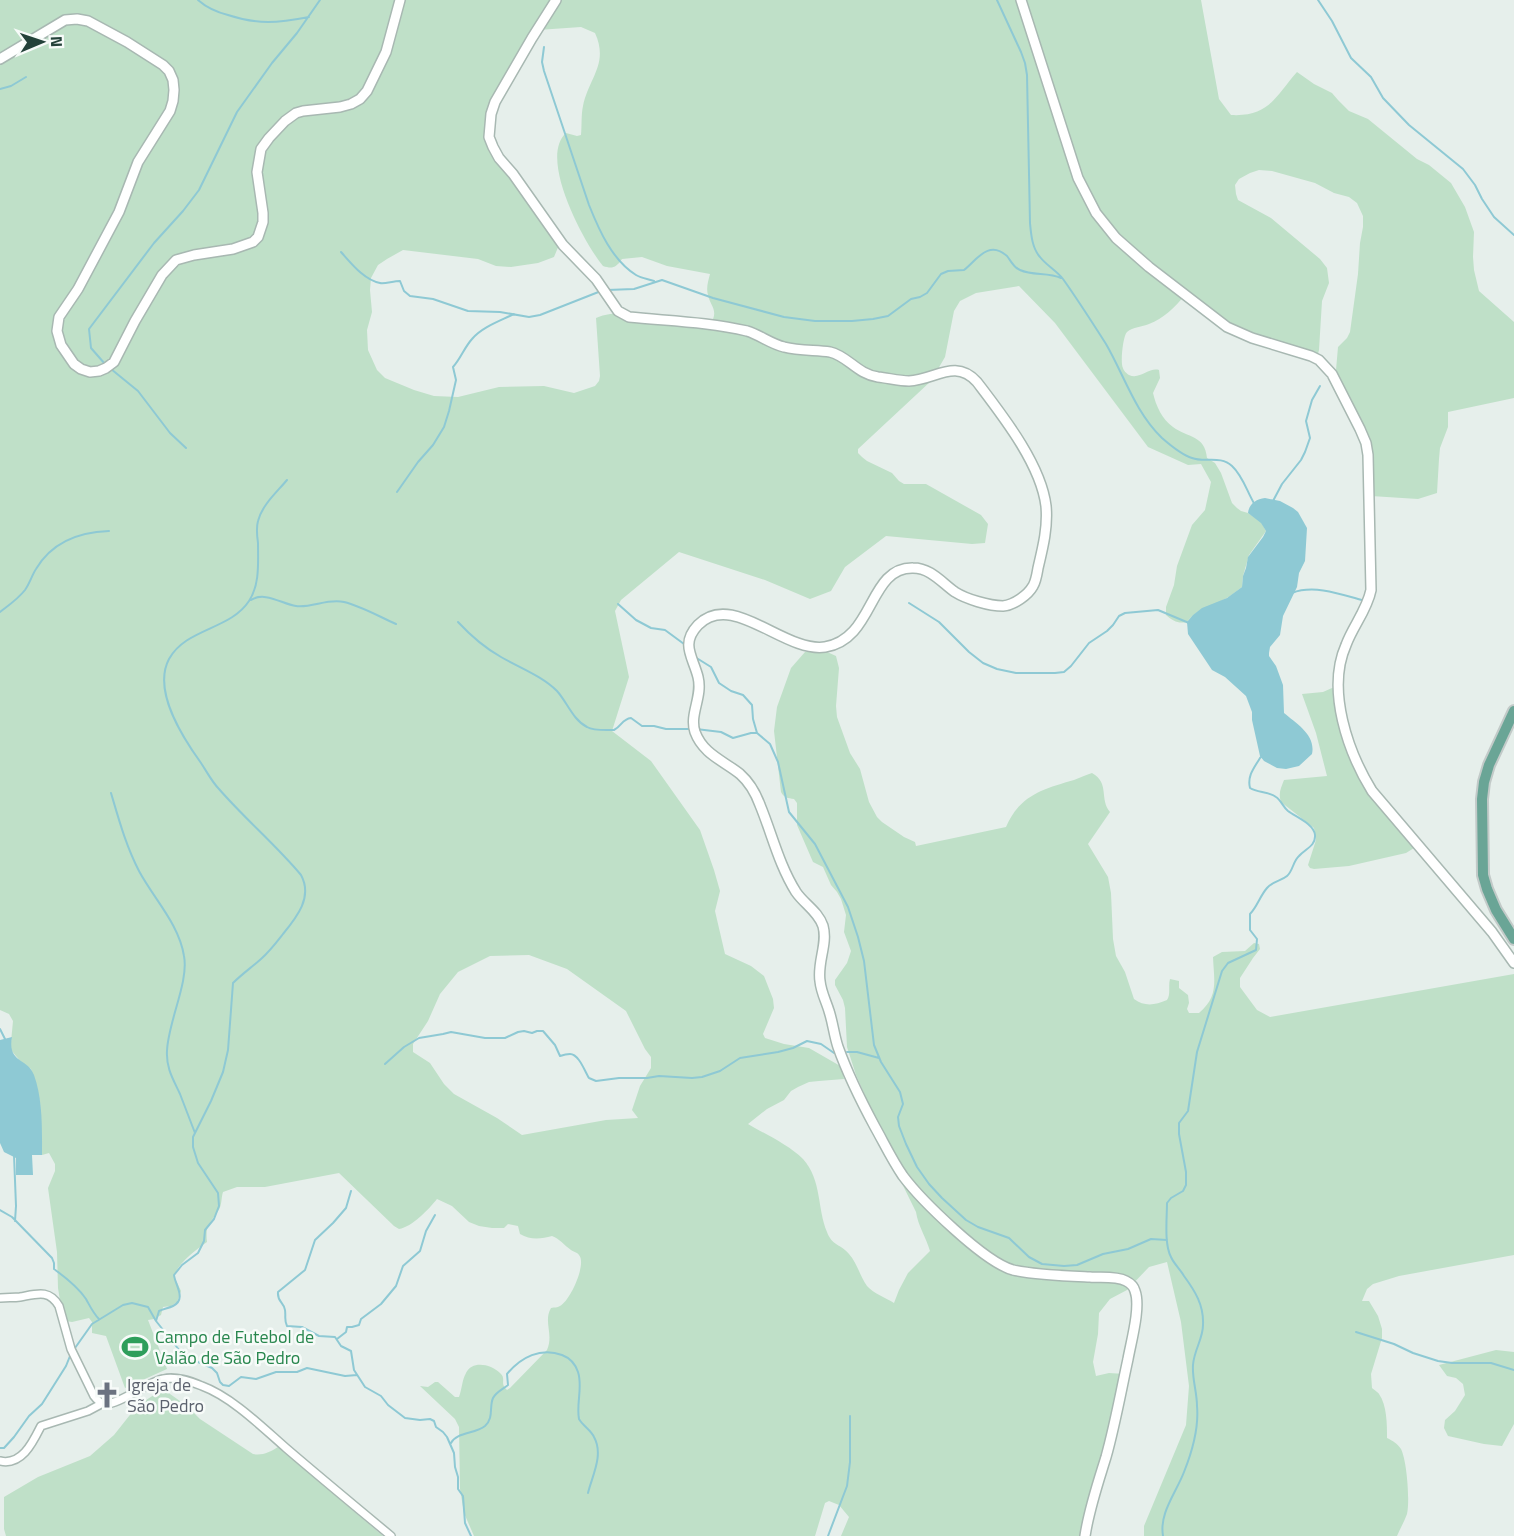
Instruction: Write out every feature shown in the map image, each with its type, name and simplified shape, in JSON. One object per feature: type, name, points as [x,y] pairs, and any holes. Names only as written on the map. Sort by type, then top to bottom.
[{"type":"main road","points":[[1514,711],[1489,765],[1482,800],[1483,875],[1496,910],[1514,939]]},
{"type":"street","points":[[0,59],[65,20],[77,19],[88,21],[127,42],[163,65],[173,80],[173,101],[170,111],[138,162],[119,212],[57,323],[61,345],[74,364],[90,372],[99,371],[114,362],[162,275],[176,261],[194,255],[233,249],[253,242],[258,237],[263,222],[257,172],[261,149],[277,129],[296,113],[340,107],[360,99],[367,91],[386,52],[400,0]]},
{"type":"street","points":[[555,0],[495,102],[491,114],[489,137],[499,158],[563,245],[596,279],[618,311],[629,317],[714,325],[748,332],[784,347],[831,352],[842,357],[860,371],[873,376],[910,381],[952,370],[965,372],[977,382],[1009,424],[1037,472],[1046,506],[1046,534],[1035,584],[1016,601],[1004,606],[972,600],[957,593],[929,571],[910,567],[893,573],[876,594],[862,622],[848,637],[837,644],[814,648],[787,640],[743,618],[726,614],[707,618],[698,625],[689,637],[688,647],[699,677],[700,689],[693,723],[695,732],[709,753],[747,781],[759,802],[782,863],[795,890],[821,921],[825,938],[819,969],[820,982],[837,1045],[853,1086],[903,1176],[959,1233],[992,1260],[1003,1266],[1013,1270],[1064,1276],[1118,1279],[1129,1282],[1135,1290],[1137,1305],[1133,1334],[1106,1456],[1089,1511],[1085,1536]]},
{"type":"street","points":[[1021,0],[1078,178],[1096,213],[1116,238],[1149,267],[1227,327],[1252,338],[1320,360],[1332,374],[1360,429],[1368,455],[1371,590],[1366,606],[1346,644],[1340,667],[1339,697],[1346,734],[1361,774],[1372,791],[1492,932],[1514,963]]},
{"type":"street","points":[[0,1298],[38,1294],[52,1296],[59,1306],[71,1349],[94,1396],[103,1403]]},
{"type":"street","points":[[0,1461],[6,1462],[19,1458],[27,1451],[41,1426],[88,1411],[103,1403],[114,1402],[162,1379],[174,1378],[206,1387],[222,1396],[391,1536]]},
{"type":"green space","points":[[0,0],[1201,0],[1219,99],[1231,115],[1244,115],[1263,109],[1297,72],[1332,93],[1349,111],[1368,119],[1417,159],[1429,165],[1451,183],[1465,207],[1474,232],[1474,270],[1479,291],[1514,322],[1514,398],[1448,412],[1448,427],[1440,448],[1437,493],[1418,499],[1371,496],[1371,463],[1336,370],[1338,347],[1350,332],[1363,227],[1363,216],[1357,203],[1349,197],[1334,193],[1315,183],[1272,171],[1259,170],[1250,173],[1239,179],[1235,185],[1238,200],[1271,218],[1320,259],[1327,268],[1329,283],[1322,301],[1317,358],[1308,361],[1245,339],[1185,295],[1159,319],[1127,332],[1122,355],[1124,371],[1133,376],[1159,370],[1160,378],[1153,393],[1163,416],[1173,427],[1195,438],[1203,445],[1207,458],[1215,463],[1221,473],[1232,503],[1261,522],[1266,531],[1249,555],[1242,587],[1227,598],[1200,611],[1187,622],[1171,619],[1166,615],[1166,607],[1174,585],[1177,566],[1192,525],[1205,510],[1211,482],[1201,464],[1188,465],[1148,447],[1055,323],[1019,286],[976,293],[960,301],[954,311],[945,357],[931,381],[858,449],[858,453],[867,461],[892,473],[904,484],[926,484],[981,515],[988,524],[985,543],[972,544],[886,536],[845,567],[831,591],[810,599],[765,580],[679,552],[621,600],[615,611],[629,677],[612,731],[651,761],[700,830],[720,891],[715,911],[725,954],[751,966],[764,976],[773,999],[774,1008],[763,1034],[765,1038],[809,1048],[842,1067],[844,1079],[809,1082],[798,1087],[791,1091],[784,1100],[767,1109],[748,1124],[784,1144],[803,1159],[816,1185],[829,1237],[852,1258],[867,1286],[894,1303],[908,1273],[930,1251],[916,1212],[884,1147],[847,1047],[845,1008],[835,985],[835,980],[847,963],[851,951],[844,932],[846,915],[841,899],[831,885],[823,867],[813,862],[797,825],[797,803],[794,799],[785,797],[781,792],[774,731],[777,707],[791,668],[805,652],[825,651],[836,656],[839,668],[837,717],[850,753],[860,769],[869,802],[882,822],[915,842],[916,846],[1006,827],[1025,800],[1043,790],[1092,773],[1101,781],[1105,802],[1110,812],[1088,844],[1108,877],[1116,956],[1125,972],[1134,999],[1138,1002],[1150,1004],[1167,1000],[1170,979],[1179,981],[1179,988],[1188,995],[1189,1013],[1199,1013],[1210,1000],[1214,988],[1213,957],[1222,952],[1245,951],[1254,943],[1259,944],[1260,949],[1240,978],[1240,987],[1257,1010],[1270,1017],[1514,974],[1514,1255],[1399,1276],[1373,1284],[1367,1289],[1362,1301],[1369,1301],[1378,1316],[1382,1329],[1382,1338],[1371,1374],[1372,1388],[1379,1393],[1384,1404],[1387,1438],[1401,1449],[1406,1471],[1407,1514],[1397,1536],[1144,1536],[1144,1526],[1186,1425],[1189,1386],[1181,1322],[1167,1262],[1149,1267],[1127,1290],[1110,1299],[1099,1313],[1093,1362],[1096,1376],[1109,1373],[1125,1374],[1084,1536],[841,1536],[849,1517],[839,1505],[829,1501],[825,1503],[815,1536],[474,1536],[464,1513],[460,1489],[459,1427],[455,1419],[420,1386],[428,1387],[438,1382],[455,1397],[459,1397],[466,1373],[473,1366],[482,1365],[492,1367],[500,1373],[505,1388],[507,1390],[510,1388],[547,1350],[549,1313],[551,1308],[559,1307],[564,1303],[573,1290],[581,1266],[578,1254],[552,1236],[536,1238],[524,1236],[520,1234],[518,1226],[508,1224],[504,1228],[492,1228],[479,1226],[469,1222],[452,1206],[437,1199],[415,1221],[399,1229],[339,1173],[265,1187],[237,1187],[223,1192],[219,1209],[207,1228],[207,1242],[188,1257],[176,1271],[174,1276],[181,1291],[177,1302],[163,1307],[161,1315],[148,1320],[167,1369],[125,1388],[106,1336],[92,1333],[92,1322],[89,1318],[66,1321],[62,1313],[58,1288],[57,1252],[48,1188],[55,1171],[55,1164],[49,1153],[42,1155],[40,1102],[31,1069],[21,1062],[11,1050],[13,1021],[9,1014],[0,1010]],"holes":[[[581,27],[595,33],[599,44],[599,62],[583,106],[581,135],[566,133],[559,145],[557,161],[560,180],[576,220],[585,239],[603,266],[614,267],[622,259],[642,257],[667,266],[710,274],[707,290],[714,310],[713,319],[636,313],[607,314],[596,318],[599,381],[595,386],[574,393],[544,386],[499,387],[458,397],[434,396],[385,378],[377,370],[368,350],[367,330],[372,312],[371,278],[378,265],[403,250],[478,259],[496,266],[511,267],[538,263],[554,257],[559,245],[489,141],[497,98],[538,30]],[[529,955],[567,969],[626,1011],[651,1057],[651,1068],[640,1086],[632,1110],[638,1118],[606,1120],[522,1135],[454,1094],[430,1063],[413,1052],[413,1044],[428,1021],[440,994],[458,972],[490,956]]]},
{"type":"green space","points":[[1332,688],[1337,689],[1346,739],[1389,816],[1414,848],[1406,853],[1349,866],[1314,869],[1308,865],[1316,840],[1314,828],[1281,802],[1280,793],[1284,780],[1327,776],[1316,733],[1302,694],[1323,692]]},
{"type":"green space","points":[[1496,1350],[1514,1352],[1514,1424],[1502,1446],[1448,1436],[1444,1428],[1445,1420],[1455,1411],[1465,1395],[1463,1384],[1456,1378],[1447,1376],[1439,1365]]},
{"type":"green space","points":[[163,1389],[187,1406],[200,1419],[253,1454],[266,1453],[278,1447],[383,1536],[6,1536],[4,1497],[38,1477],[90,1456],[114,1435],[137,1406]]},
{"type":"water","points":[[1265,498],[1280,501],[1293,508],[1298,512],[1307,528],[1305,561],[1299,573],[1297,587],[1283,616],[1280,635],[1270,647],[1269,653],[1283,685],[1284,713],[1304,730],[1312,747],[1312,754],[1299,766],[1286,769],[1277,768],[1260,756],[1252,712],[1246,696],[1225,677],[1212,670],[1188,634],[1187,622],[1202,608],[1227,598],[1242,587],[1248,557],[1266,531],[1261,523],[1248,513],[1254,502]]},
{"type":"water","points":[[12,1037],[12,1052],[31,1070],[39,1094],[42,1155],[32,1155],[33,1175],[16,1175],[16,1158],[4,1152],[0,1143],[0,1040]]},
{"type":"waterway","points":[[198,0],[216,11],[259,22],[278,22],[309,17]]},
{"type":"waterway","points":[[105,364],[91,348],[89,329],[154,243],[199,190],[237,112],[320,0]]},
{"type":"waterway","points":[[997,0],[1021,52],[1027,75],[1030,223],[1032,241],[1037,253],[1063,279],[1085,311],[1106,344],[1137,405],[1153,428],[1169,444],[1188,457],[1223,461],[1232,466],[1242,479],[1255,505]]},
{"type":"waterway","points":[[1318,0],[1351,58],[1371,77],[1383,98],[1409,125],[1463,169],[1494,217],[1514,235]]},
{"type":"waterway","points":[[544,47],[542,62],[544,71],[597,224],[607,244],[620,261],[636,275],[654,281]]},
{"type":"waterway","points":[[0,89],[11,86],[26,77]]},
{"type":"waterway","points":[[607,290],[634,289],[662,280],[713,298],[784,317],[815,321],[852,321],[888,316],[911,299],[927,293],[941,274],[964,270],[988,251],[1000,251],[1020,270],[1061,278]]},
{"type":"waterway","points":[[341,252],[358,270],[374,281],[382,283],[400,281],[404,291],[410,296],[433,299],[468,311],[500,312],[529,317],[540,315],[601,291]]},
{"type":"waterway","points":[[397,492],[444,427],[456,380],[453,367],[472,339],[481,331],[514,314]]},
{"type":"waterway","points":[[111,369],[138,391],[170,433],[186,448]]},
{"type":"waterway","points":[[1273,501],[1305,452],[1310,438],[1306,421],[1312,400],[1320,386]]},
{"type":"waterway","points":[[156,1321],[159,1311],[173,1306],[179,1300],[174,1275],[182,1265],[198,1253],[204,1241],[205,1230],[214,1219],[219,1206],[218,1193],[198,1163],[193,1147],[193,1137],[223,1072],[228,1050],[233,983],[267,953],[288,927],[302,906],[305,891],[301,875],[216,786],[186,741],[178,728],[167,699],[164,685],[165,672],[169,659],[186,641],[231,618],[249,601],[258,573],[258,521],[266,504],[287,480]]},
{"type":"waterway","points":[[0,612],[22,593],[42,560],[58,545],[77,536],[109,531]]},
{"type":"waterway","points":[[1292,593],[1319,590],[1365,601]]},
{"type":"waterway","points":[[251,600],[268,597],[296,606],[338,601],[364,609],[396,624]]},
{"type":"waterway","points":[[909,603],[939,622],[983,663],[1016,673],[1064,672],[1089,643],[1107,631],[1119,616],[1125,613],[1158,610],[1189,623]]},
{"type":"waterway","points":[[618,604],[636,620],[651,628],[665,630],[685,647]]},
{"type":"waterway","points":[[458,622],[489,650],[551,686],[561,695],[578,720],[587,727],[596,730],[614,730],[631,718],[642,726],[691,729]]},
{"type":"waterway","points":[[695,657],[711,667],[719,683],[743,695],[752,705],[757,733],[770,744],[778,762],[789,812],[815,844],[848,907],[864,961],[874,1045],[881,1062],[900,1092],[903,1104],[898,1117],[899,1126],[917,1167],[929,1184],[966,1220],[978,1227],[1009,1238],[1029,1257],[1042,1264],[1077,1265],[1103,1254],[1128,1249],[1151,1239],[1167,1240]]},
{"type":"waterway","points":[[696,729],[721,732],[733,738],[757,733]]},
{"type":"waterway","points":[[1163,1536],[1163,1519],[1181,1480],[1196,1431],[1197,1401],[1193,1365],[1203,1325],[1198,1299],[1172,1260],[1167,1245],[1167,1203],[1183,1191],[1186,1185],[1179,1123],[1188,1111],[1197,1052],[1222,971],[1228,963],[1256,950],[1257,939],[1250,930],[1250,914],[1267,888],[1287,876],[1297,858],[1312,845],[1315,839],[1311,827],[1288,811],[1278,798],[1250,788],[1250,776],[1262,756]]},
{"type":"waterway","points":[[111,793],[134,862],[172,922],[184,956],[184,978],[168,1040],[167,1057],[170,1073],[195,1133]]},
{"type":"waterway","points":[[0,1029],[5,1039]]},
{"type":"waterway","points":[[385,1064],[404,1047],[419,1038],[451,1032],[485,1038],[505,1038],[518,1032],[543,1031],[555,1045],[560,1056],[573,1055],[579,1060],[589,1078],[596,1081],[659,1076],[702,1077],[720,1071],[740,1058],[778,1052],[807,1041],[821,1044],[834,1053]]},
{"type":"waterway","points":[[847,1052],[857,1052],[879,1058]]},
{"type":"waterway","points":[[14,1155],[15,1221]]},
{"type":"waterway","points":[[351,1191],[346,1208],[315,1240],[305,1270],[278,1292],[284,1307],[286,1324],[302,1327],[319,1336],[335,1337],[341,1346],[351,1351],[354,1370],[365,1387],[381,1396],[388,1405],[405,1418],[434,1421],[436,1427],[447,1437],[454,1453],[458,1489],[463,1496],[465,1523],[471,1536]]},
{"type":"waterway","points":[[0,1210],[12,1217],[52,1258],[54,1269],[79,1290],[99,1319]]},
{"type":"waterway","points":[[337,1339],[346,1332],[347,1327],[359,1325],[361,1319],[381,1304],[396,1286],[403,1266],[420,1251],[426,1231],[435,1215]]},
{"type":"waterway","points":[[75,1348],[92,1324],[123,1305],[132,1303],[148,1307],[156,1321],[184,1356],[212,1368],[223,1385],[229,1386],[241,1377],[256,1379],[276,1372],[297,1372],[307,1368],[345,1376],[357,1375]]},
{"type":"waterway","points":[[1356,1332],[1438,1361],[1491,1363],[1514,1370]]},
{"type":"waterway","points":[[451,1443],[457,1437],[481,1429],[488,1423],[493,1398],[508,1385],[507,1374],[525,1358],[547,1352],[562,1355],[572,1361],[577,1369],[580,1384],[579,1419],[593,1435],[597,1444],[598,1458],[588,1493]]},
{"type":"waterway","points":[[0,1448],[4,1448],[29,1416],[42,1404],[70,1356]]},
{"type":"waterway","points":[[828,1536],[847,1486],[850,1462],[850,1416]]},
{"type":"place","name":"Campo de Futebol de Valão de São Pedro","points":[[135,1347]]},
{"type":"place","name":"Igreja de São Pedro","points":[[107,1395]]}]
